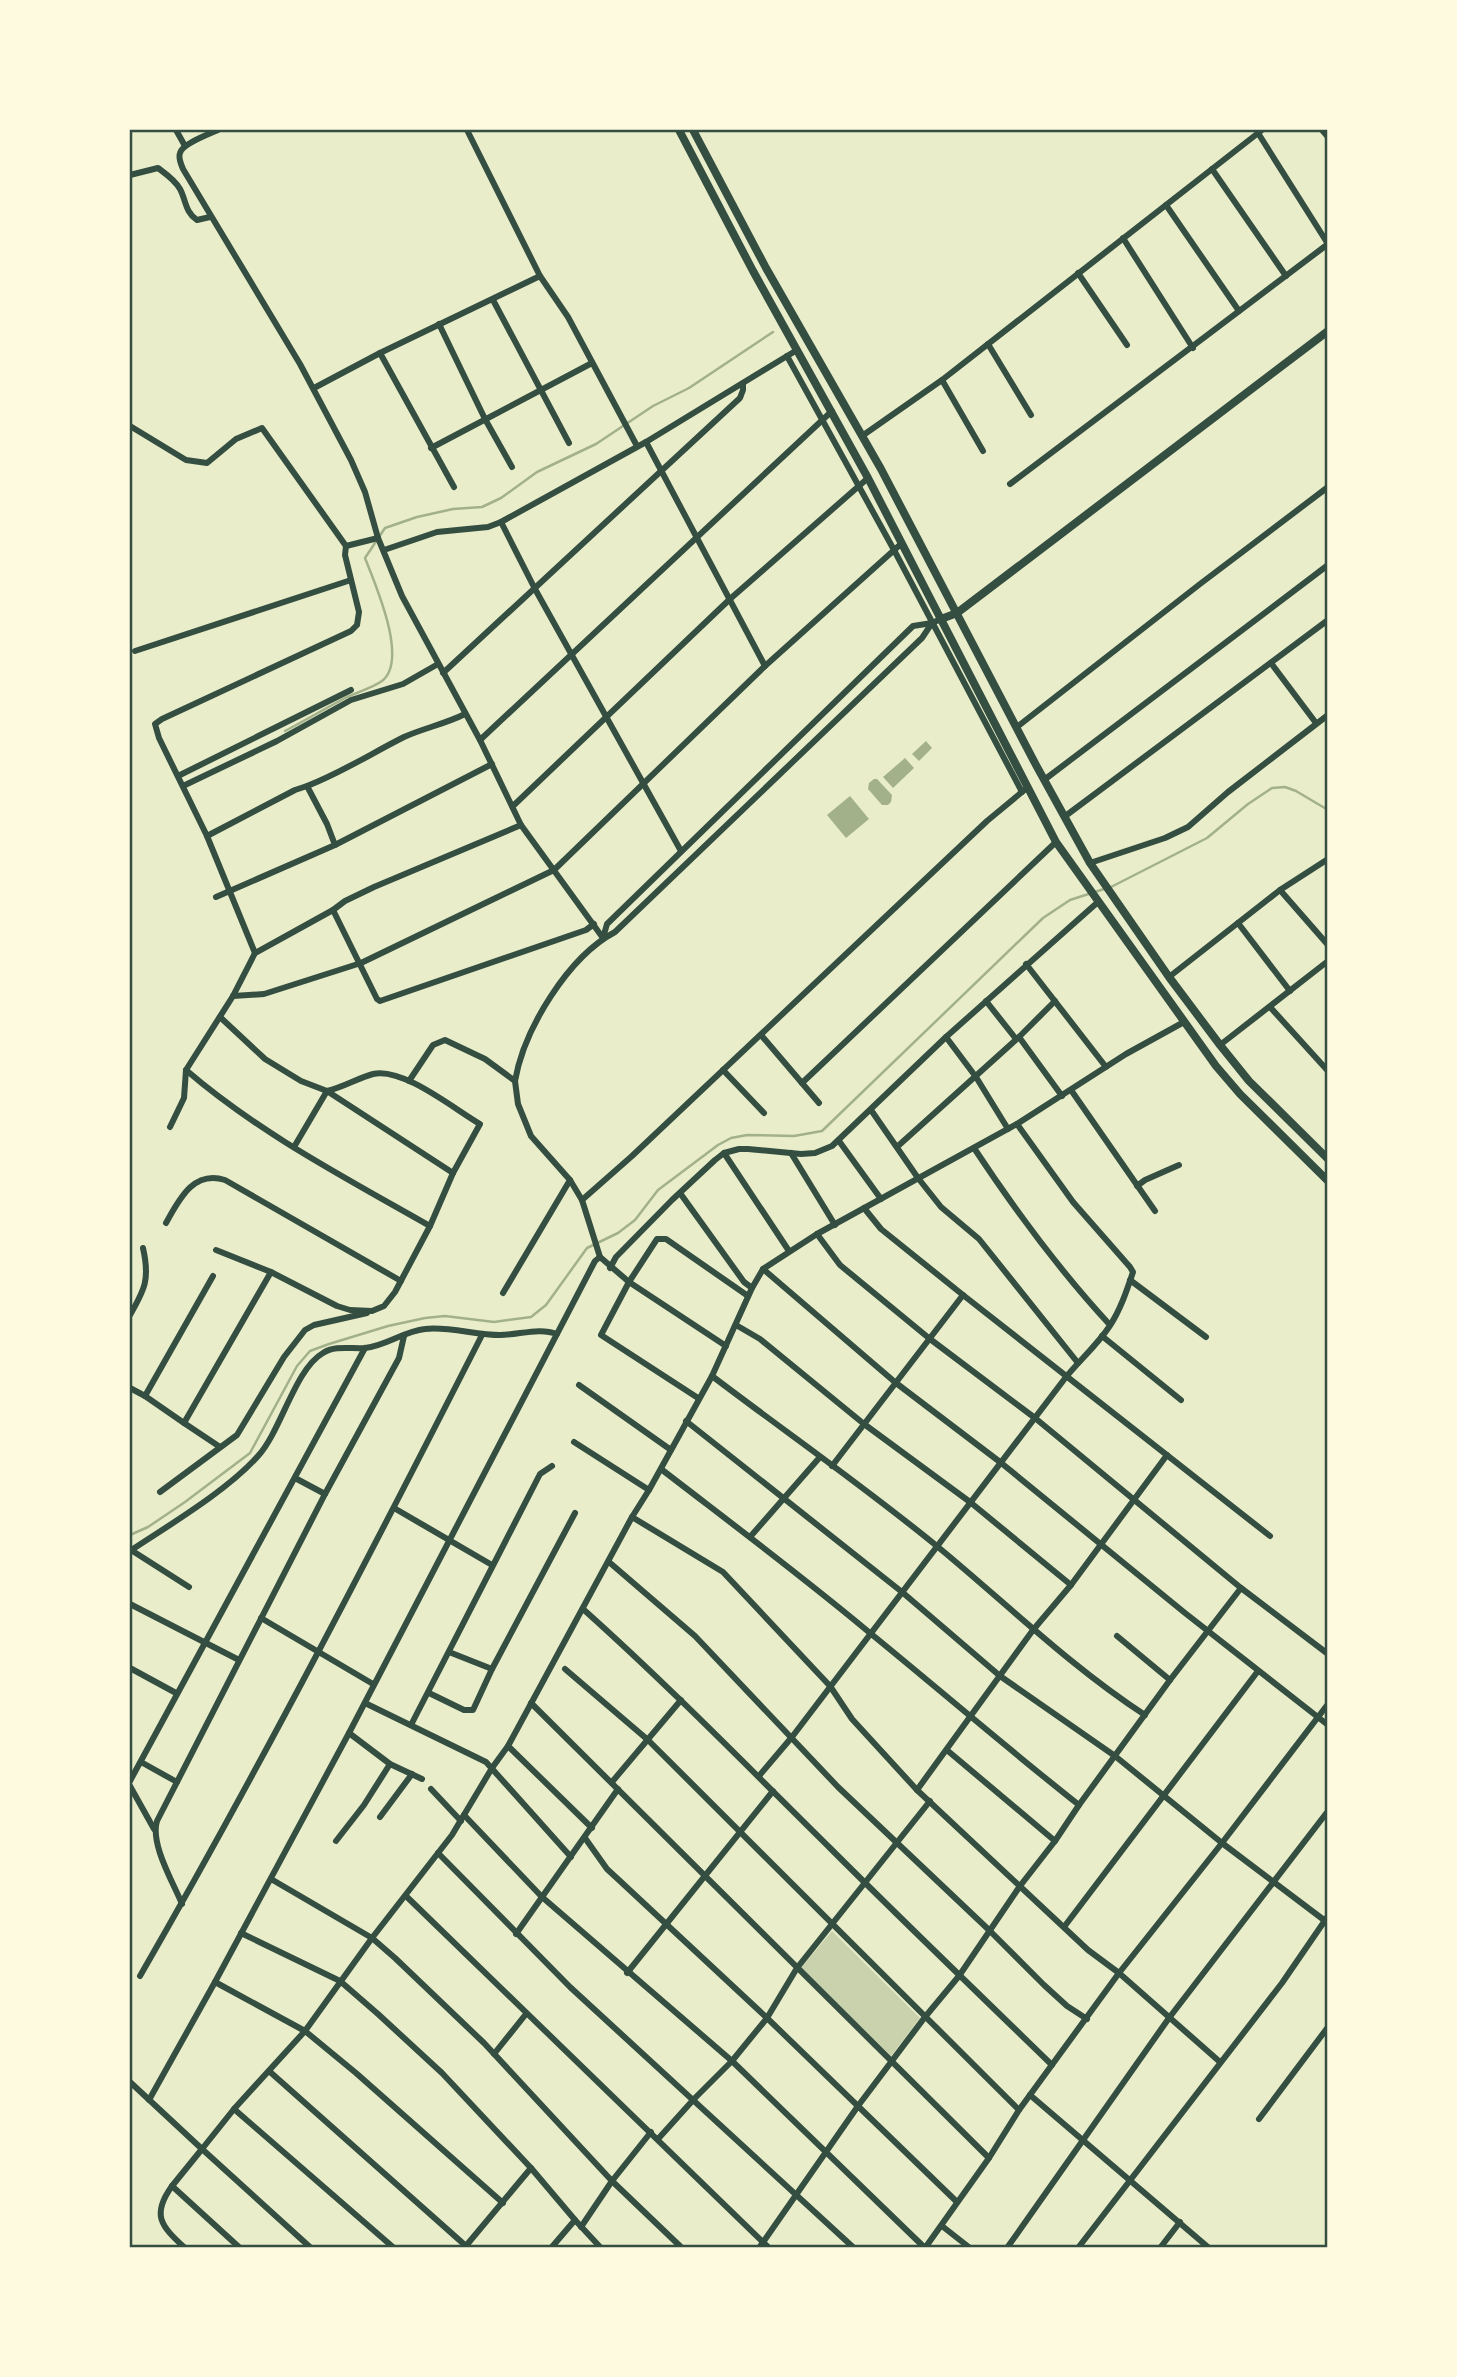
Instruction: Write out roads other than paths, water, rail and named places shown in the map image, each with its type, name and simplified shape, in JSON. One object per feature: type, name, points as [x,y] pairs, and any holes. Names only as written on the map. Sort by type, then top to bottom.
[{"type":"street","points":[[176,130],[185,146]]},
{"type":"street","points":[[218,130],[180,151],[183,170],[314,388],[365,492],[378,538],[401,596],[480,740],[522,825],[603,938]]},
{"type":"street","points":[[467,130],[540,276],[568,317],[637,446]]},
{"type":"street","points":[[678,130],[868,478],[1025,790]]},
{"type":"street","points":[[693,130],[766,268],[862,436],[1044,780],[1093,866],[1169,977],[1220,1045],[1249,1081],[1328,1159]]},
{"type":"street","points":[[1322,130],[1328,136]]},
{"type":"street","points":[[862,436],[942,380],[1260,131],[1328,244],[1010,484]]},
{"type":"street","points":[[130,175],[158,168],[172,178],[181,190],[191,216],[197,219],[210,217]]},
{"type":"street","points":[[1212,169],[1286,276]]},
{"type":"street","points":[[1166,205],[1239,311]]},
{"type":"street","points":[[1123,238],[1193,348]]},
{"type":"street","points":[[1078,273],[1127,345]]},
{"type":"street","points":[[314,388],[540,276]]},
{"type":"street","points":[[493,300],[569,443]]},
{"type":"street","points":[[439,324],[485,419],[512,467]]},
{"type":"street","points":[[603,938],[607,924],[913,626],[932,623],[957,613],[1328,331]]},
{"type":"street","points":[[988,344],[1031,415]]},
{"type":"street","points":[[384,550],[422,535],[488,527],[502,522],[646,442],[797,350]]},
{"type":"street","points":[[380,353],[454,487]]},
{"type":"street","points":[[788,356],[932,623],[1056,842],[1184,1022],[1240,1094],[1328,1181]]},
{"type":"street","points":[[431,448],[592,363]]},
{"type":"street","points":[[942,380],[983,451]]},
{"type":"street","points":[[443,673],[740,398],[743,384]]},
{"type":"street","points":[[480,740],[832,411]]},
{"type":"street","points":[[130,426],[186,460],[207,463],[236,439],[262,428],[346,546],[345,555],[359,618],[351,631],[155,724],[159,738],[207,836],[256,953]]},
{"type":"street","points":[[646,442],[765,666]]},
{"type":"street","points":[[513,806],[730,599],[868,478]]},
{"type":"street","points":[[1017,727],[1328,487]]},
{"type":"street","points":[[502,522],[535,589],[681,851]]},
{"type":"street","points":[[346,546],[378,538]]},
{"type":"street","points":[[233,996],[264,994],[361,964],[554,870],[765,666],[902,543]]},
{"type":"street","points":[[1044,780],[1328,565]]},
{"type":"street","points":[[135,650],[351,580]]},
{"type":"street","points":[[1064,817],[1328,620]]},
{"type":"street","points":[[726,1346],[629,1282],[600,1257],[582,1200],[570,1180],[531,1136],[518,1104],[515,1081],[518,1064],[528,1039],[555,990],[579,961],[603,938],[615,932],[922,638],[932,623]]},
{"type":"street","points":[[1271,663],[1316,723]]},
{"type":"street","points":[[183,786],[277,741],[351,700],[388,691],[438,664]]},
{"type":"street","points":[[178,776],[351,690]]},
{"type":"street","points":[[207,836],[404,737],[450,722],[465,714]]},
{"type":"street","points":[[1093,866],[1188,827],[1328,715]]},
{"type":"street","points":[[216,898],[334,845],[492,764]]},
{"type":"street","points":[[307,786],[327,824],[334,845]]},
{"type":"street","points":[[582,1200],[987,821],[1025,790]]},
{"type":"street","points":[[170,1128],[184,1098],[186,1070],[233,996],[256,953],[374,887],[522,825]]},
{"type":"street","points":[[802,1083],[1056,842]]},
{"type":"street","points":[[1169,977],[1280,890],[1327,859]]},
{"type":"street","points":[[1280,890],[1328,945]]},
{"type":"street","points":[[610,1268],[616,1257],[724,1153],[739,1149],[814,1153],[839,1141],[946,1037],[1096,900]]},
{"type":"street","points":[[333,910],[377,999],[383,1000],[586,930],[594,923]]},
{"type":"street","points":[[1238,923],[1290,991]]},
{"type":"street","points":[[1220,1045],[1324,963],[1328,973]]},
{"type":"street","points":[[1026,964],[1106,1067]]},
{"type":"street","points":[[986,1001],[1062,1096]]},
{"type":"street","points":[[898,1146],[976,1077],[1055,1001]]},
{"type":"street","points":[[1270,1007],[1328,1071]]},
{"type":"street","points":[[220,1017],[265,1059],[301,1081],[327,1091],[453,1174]]},
{"type":"street","points":[[185,2248],[165,2229],[159,2215],[166,2195],[234,2109],[305,2031],[462,1818],[508,1746],[712,1376],[763,1269],[817,1234],[1017,1124],[1106,1067],[1184,1022]]},
{"type":"street","points":[[761,1035],[818,1103]]},
{"type":"street","points":[[946,1037],[976,1077],[1008,1129]]},
{"type":"street","points":[[409,1081],[433,1045],[445,1040],[485,1059],[515,1081]]},
{"type":"street","points":[[186,1070],[221,1098],[294,1147],[430,1226]]},
{"type":"street","points":[[723,1070],[764,1114]]},
{"type":"street","points":[[160,1492],[231,1441],[242,1429],[284,1357],[305,1330],[314,1325],[354,1317],[384,1306],[401,1282],[480,1124],[409,1081],[387,1073],[374,1074],[347,1086],[327,1091],[294,1147]]},
{"type":"street","points":[[1071,1090],[1155,1211]]},
{"type":"street","points":[[872,1110],[941,1207],[979,1239],[1078,1363]]},
{"type":"street","points":[[759,1776],[792,1737],[1066,1377],[1102,1336],[1110,1325],[1130,1280],[1133,1272],[1130,1266],[1073,1202],[1017,1124]]},
{"type":"street","points":[[839,1141],[881,1199]]},
{"type":"street","points":[[974,1148],[1014,1207],[1110,1325]]},
{"type":"street","points":[[724,1153],[789,1251]]},
{"type":"street","points":[[792,1153],[835,1225]]},
{"type":"street","points":[[1137,1186],[1144,1180],[1179,1165]]},
{"type":"street","points":[[166,1223],[188,1188],[198,1181],[216,1177],[401,1282]]},
{"type":"street","points":[[503,1293],[570,1180]]},
{"type":"street","points":[[680,1193],[744,1282],[752,1288]]},
{"type":"street","points":[[864,1208],[881,1229],[962,1295],[1270,1535]]},
{"type":"street","points":[[817,1234],[840,1265],[930,1339],[1035,1418],[1241,1588],[1328,1654]]},
{"type":"street","points":[[698,1398],[601,1335],[652,1245],[662,1238],[748,1296]]},
{"type":"street","points":[[130,1315],[148,1276],[143,1248]]},
{"type":"street","points":[[216,1250],[271,1272],[337,1306],[350,1310],[372,1311]]},
{"type":"street","points":[[149,2100],[271,1880],[448,1539],[595,1261],[600,1257]]},
{"type":"street","points":[[763,1269],[896,1383],[1000,1462],[1328,1725]]},
{"type":"street","points":[[184,1423],[271,1272]]},
{"type":"street","points":[[145,1396],[213,1276]]},
{"type":"street","points":[[1130,1280],[1206,1337]]},
{"type":"street","points":[[832,1466],[962,1295]]},
{"type":"street","points":[[736,1325],[760,1339],[864,1424],[970,1502],[1071,1585]]},
{"type":"street","points":[[188,1587],[130,1550],[186,1513],[260,1455],[302,1379],[321,1354],[343,1348],[365,1348],[425,1329],[482,1335],[522,1334],[540,1330],[557,1334]]},
{"type":"street","points":[[140,1976],[182,1904],[318,1652],[482,1335]]},
{"type":"street","points":[[155,1829],[239,1660],[399,1358],[404,1336]]},
{"type":"street","points":[[1102,1336],[1181,1400]]},
{"type":"street","points":[[182,1904],[157,1845],[155,1829],[130,1784],[176,1693],[365,1348]]},
{"type":"street","points":[[712,1376],[937,1547],[1033,1630],[1110,1692],[1145,1715]]},
{"type":"street","points":[[579,1385],[671,1450]]},
{"type":"street","points":[[130,1388],[220,1447]]},
{"type":"street","points":[[686,1421],[902,1592],[1000,1676],[1115,1756],[1222,1843],[1326,1920],[1282,1983],[1078,2248]]},
{"type":"street","points":[[574,1442],[649,1490]]},
{"type":"street","points":[[917,1790],[1033,1630],[1071,1585],[1167,1455]]},
{"type":"street","points":[[750,1537],[820,1457]]},
{"type":"street","points":[[411,1725],[540,1474],[552,1466]]},
{"type":"street","points":[[661,1469],[870,1633],[1079,1805]]},
{"type":"street","points":[[295,1478],[325,1494]]},
{"type":"street","points":[[394,1508],[492,1565]]},
{"type":"street","points":[[429,1693],[464,1710],[472,1711],[575,1513]]},
{"type":"street","points":[[632,1517],[723,1573],[830,1686],[852,1719],[917,1790],[1088,1950],[1119,1973],[1220,2062]]},
{"type":"street","points":[[609,1562],[695,1636],[838,1787],[1044,1985],[1067,2006],[1087,2019]]},
{"type":"street","points":[[761,2245],[858,2106],[959,1976],[1020,1886],[1241,1588]]},
{"type":"street","points":[[130,1604],[239,1660]]},
{"type":"street","points":[[583,1609],[681,1700],[1052,2065]]},
{"type":"street","points":[[261,1618],[373,1684]]},
{"type":"street","points":[[1117,1636],[1170,1681]]},
{"type":"street","points":[[449,1651],[492,1669]]},
{"type":"street","points":[[130,1668],[176,1693]]},
{"type":"street","points":[[565,1670],[648,1740],[1019,2110]]},
{"type":"street","points":[[1064,1927],[1258,1671]]},
{"type":"street","points":[[612,1782],[681,1700]]},
{"type":"street","points":[[365,1703],[469,1752],[492,1768],[571,1857]]},
{"type":"street","points":[[531,1703],[989,2158]]},
{"type":"street","points":[[431,1789],[542,1897],[732,2062],[925,2248],[989,2158],[1019,2110],[1119,1973],[1328,1704]]},
{"type":"street","points":[[349,1733],[390,1764],[422,1779]]},
{"type":"street","points":[[508,1746],[592,1828]]},
{"type":"street","points":[[947,1751],[1055,1841]]},
{"type":"street","points":[[141,1762],[177,1782]]},
{"type":"street","points":[[336,1841],[364,1805],[390,1764]]},
{"type":"street","points":[[380,1817],[412,1774]]},
{"type":"street","points":[[516,1934],[618,1788]]},
{"type":"street","points":[[627,1973],[773,1791]]},
{"type":"street","points":[[658,2138],[732,2062],[767,2018],[797,1968],[930,1801]]},
{"type":"street","points":[[1007,2248],[1169,2018],[1328,1811]]},
{"type":"street","points":[[585,1838],[607,1869],[767,2018],[957,2202]]},
{"type":"street","points":[[438,1853],[570,1987],[854,2248]]},
{"type":"street","points":[[271,1880],[372,1938],[396,1958],[494,2054],[612,2181],[682,2248]]},
{"type":"street","points":[[406,1896],[658,2138],[761,2245],[769,2248]]},
{"type":"street","points":[[241,1933],[340,1981],[442,2073],[601,2248]]},
{"type":"street","points":[[215,1982],[305,2031],[503,2203]]},
{"type":"street","points":[[494,2054],[526,2014]]},
{"type":"street","points":[[1259,2119],[1328,2027]]},
{"type":"street","points":[[269,2071],[465,2247],[531,2168]]},
{"type":"street","points":[[130,2082],[311,2248]]},
{"type":"street","points":[[1030,2095],[1209,2248]]},
{"type":"street","points":[[234,2109],[394,2248]]},
{"type":"street","points":[[581,2227],[612,2181],[651,2132]]},
{"type":"street","points":[[172,2186],[240,2248]]},
{"type":"street","points":[[551,2248],[575,2220]]},
{"type":"street","points":[[1160,2248],[1180,2222]]},
{"type":"street","points":[[942,2226],[970,2248]]},
{"type":"waterway","points":[[285,731],[382,681],[389,671],[392,657],[387,621],[365,558],[385,528],[453,509],[482,507],[501,498],[537,472],[596,444],[653,406],[689,388],[773,332]]},
{"type":"waterway","points":[[1111,887],[1207,838],[1272,788],[1285,787],[1296,791],[1328,810]]},
{"type":"waterway","points":[[130,1535],[148,1527],[185,1502],[250,1453],[297,1366],[310,1351],[388,1326],[425,1318],[445,1316],[494,1322],[531,1317],[546,1305],[587,1248],[618,1233],[635,1220],[658,1190],[718,1145],[731,1138],[747,1135],[794,1136],[822,1131],[1043,918],[1070,900],[1104,889]]}]
